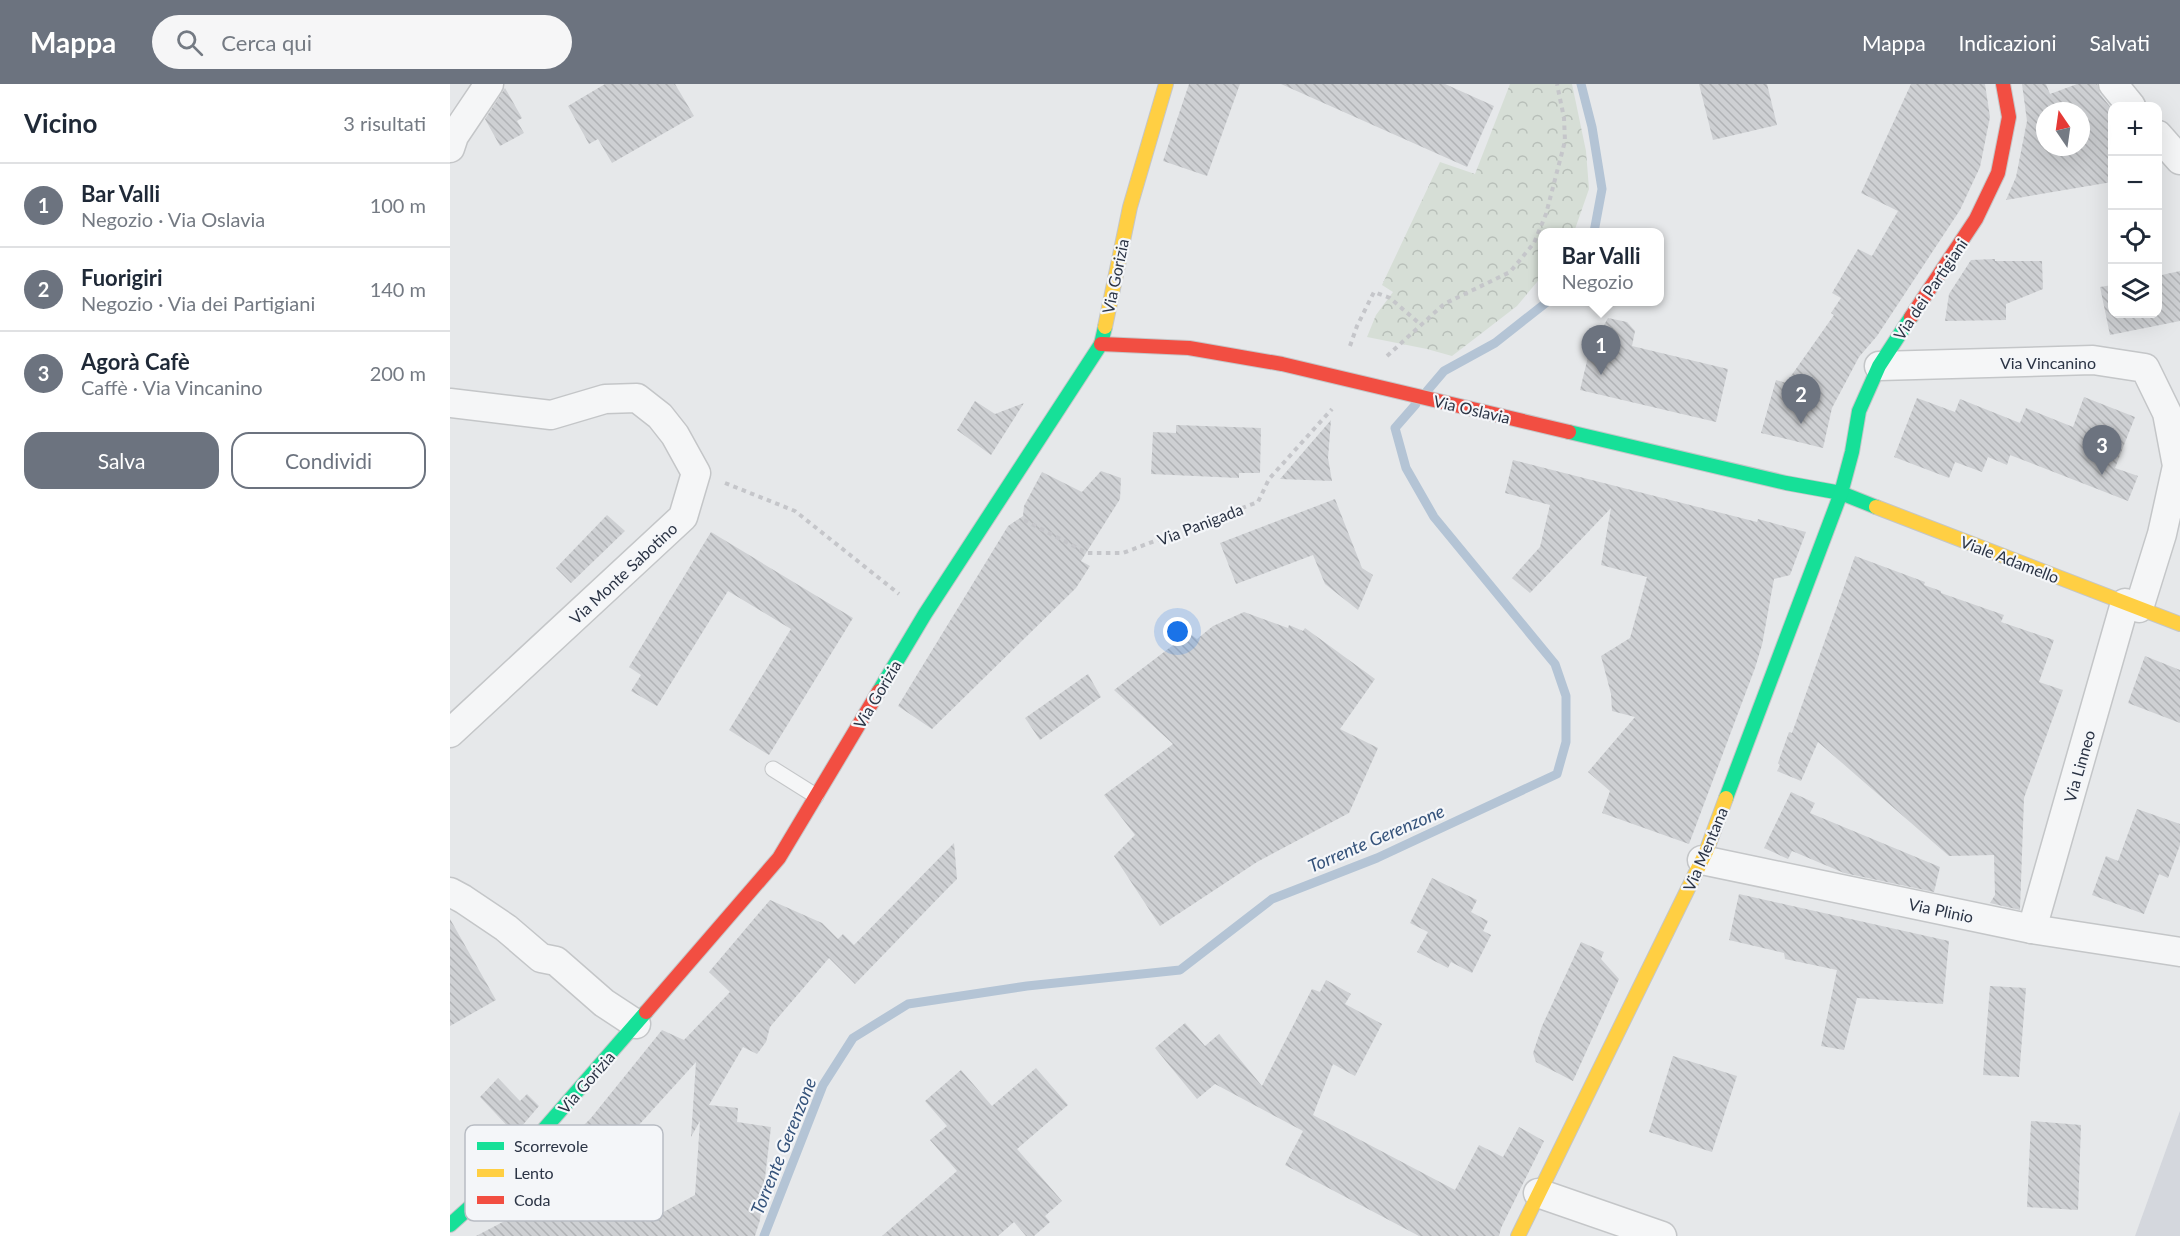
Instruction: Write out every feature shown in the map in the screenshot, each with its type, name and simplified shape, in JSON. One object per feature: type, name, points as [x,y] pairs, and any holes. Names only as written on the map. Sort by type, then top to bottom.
[{"type":"street","points":[[450,148],[454,136],[489,84]]},
{"type":"street","name":"Via Gorizia","points":[[548,1125],[779,858],[925,614],[1101,344],[1130,207],[1166,84]]},
{"type":"street","name":"Via dei Partigiani","points":[[1841,493],[1852,452],[1859,411],[1879,366],[1976,219],[1998,173],[2009,117],[2003,84]]},
{"type":"street","points":[[2113,84],[2129,102]]},
{"type":"street","points":[[2162,140],[2180,160]]},
{"type":"street","name":"Via Oslavia","points":[[1101,344],[1189,348],[1282,364],[1786,483],[1841,493]]},
{"type":"street","name":"Via Vincanino","points":[[1879,366],[2093,360],[2145,369],[2167,413],[2177,466],[2162,534],[2132,605]]},
{"type":"street","name":"Via Monte Sabotino","points":[[450,403],[551,415],[605,399],[638,398],[660,416],[675,435],[696,473],[684,517],[450,733]]},
{"type":"street","name":"Viale Adamello","points":[[1841,493],[2180,624]]},
{"type":"street","name":"Via Mentana","points":[[1518,1236],[1702,860],[1841,493]]},
{"type":"street","name":"Via Linneo","points":[[2032,929],[2132,605]]},
{"type":"street","name":"Via Plinio","points":[[1702,860],[2032,929],[2180,952]]},
{"type":"street","points":[[450,892],[463,898],[506,928],[541,958],[556,961],[604,1003],[636,1024]]},
{"type":"street","points":[[1538,1193],[1662,1236]]},
{"type":"street","name":"Via Gorizia","points":[[450,1225],[465,1212]]},
{"type":"lane","points":[[773,770],[816,796]]},
{"type":"path","points":[[1540,228],[1565,141],[1564,118],[1557,84]]},
{"type":"path","points":[[1337,377],[1357,326],[1374,292],[1390,298],[1420,324],[1444,304],[1510,272],[1534,243],[1538,233]]},
{"type":"path","name":"Via Panigada","points":[[995,506],[1087,553],[1123,553],[1258,502],[1269,479],[1336,406]]},
{"type":"path","points":[[746,490],[795,511],[925,614]]},
{"type":"shaded area","points":[[2180,1111],[2180,1236],[2135,1236]]},
{"type":"green space","points":[[1510,84],[1572,84],[1586,151],[1589,189],[1575,228],[1538,228],[1538,281],[1517,306],[1452,356],[1367,337],[1376,315],[1393,292],[1382,285],[1440,162],[1475,174]]},
{"type":"building","points":[[605,84],[675,84],[694,116],[612,163],[598,139],[589,144],[568,106]]},
{"type":"building","points":[[1189,84],[1240,84],[1207,176],[1163,161]]},
{"type":"building","points":[[1281,84],[1445,84],[1494,106],[1467,167]]},
{"type":"building","points":[[1699,84],[1767,84],[1777,125],[1713,140]]},
{"type":"building","points":[[1911,84],[1985,84],[1990,117],[1980,167],[1960,210],[1877,336],[1859,357],[1832,408],[1823,448],[1761,433],[1776,380],[1786,383],[1834,315],[1831,313],[1841,298],[1832,293],[1858,249],[1872,256],[1898,211],[1861,193]]},
{"type":"building","points":[[2022,84],[2046,84],[2050,94],[2077,84],[2097,84],[2100,94],[2108,104],[2108,183],[2006,200],[2016,177],[2027,121]]},
{"type":"building","points":[[505,88],[522,118],[517,121],[524,133],[500,146],[485,119]]},
{"type":"building","points":[[1995,259],[1995,261],[2042,261],[2043,289],[2006,304],[2006,320],[1945,321],[1949,294],[1971,260]]},
{"type":"building","points":[[2180,271],[2180,321],[2110,335],[2100,287],[2108,286],[2108,318],[2162,318],[2162,275]]},
{"type":"building","points":[[1608,318],[1627,322],[1635,331],[1632,346],[1728,369],[1716,422],[1580,390],[1593,336],[1597,337]]},
{"type":"building","points":[[2084,397],[2135,417],[2115,468],[2138,476],[2128,501],[2010,455],[2007,465],[1988,457],[1982,472],[1955,462],[1949,478],[1894,457],[1917,398],[1955,412],[1960,399],[2020,423],[2026,408],[2073,427]]},
{"type":"building","points":[[975,401],[995,414],[1024,403],[991,455],[957,430]]},
{"type":"building","points":[[1331,420],[1328,458],[1332,481],[1280,479]]},
{"type":"building","points":[[1176,425],[1261,428],[1260,473],[1239,473],[1239,478],[1151,474],[1153,432],[1176,433]]},
{"type":"building","points":[[1513,460],[1757,522],[1758,519],[1806,532],[1790,575],[1774,579],[1762,645],[1755,668],[1689,844],[1602,813],[1610,791],[1588,772],[1635,717],[1612,711],[1611,694],[1601,656],[1630,638],[1647,577],[1601,565],[1611,508],[1530,593],[1512,578],[1540,547],[1550,505],[1505,493]]},
{"type":"building","points":[[1101,471],[1121,478],[1120,499],[1081,561],[1090,566],[1076,588],[932,729],[898,706],[1008,526],[1023,516],[1024,506],[1042,472],[1082,492]]},
{"type":"building","points":[[1335,499],[1362,568],[1373,575],[1358,610],[1325,584],[1313,555],[1236,584],[1220,543]]},
{"type":"building","points":[[607,515],[625,531],[571,583],[556,568]]},
{"type":"building","points":[[711,532],[853,618],[769,755],[729,730],[791,629],[728,591],[657,706],[631,691],[641,675],[629,667]]},
{"type":"building","points":[[1855,556],[1925,582],[1924,585],[1941,591],[1941,593],[2004,615],[2001,622],[2054,640],[2039,682],[2063,690],[2024,798],[2020,910],[1990,903],[1995,895],[1994,855],[1949,856],[1818,742],[1801,781],[1777,771],[1789,732],[1792,733]]},
{"type":"building","points":[[1244,612],[1288,628],[1289,625],[1303,631],[1305,628],[1375,679],[1340,729],[1378,748],[1349,813],[1257,862],[1160,926],[1114,856],[1135,835],[1104,795],[1173,744],[1114,690],[1189,633],[1197,639],[1213,626]]},
{"type":"building","points":[[2145,656],[2180,670],[2180,723],[2128,703]]},
{"type":"building","points":[[1088,674],[1101,697],[1040,740],[1025,718]]},
{"type":"building","points":[[1791,792],[1815,803],[1810,813],[1940,867],[1934,892],[1844,873],[1792,851],[1788,859],[1764,848]]},
{"type":"building","points":[[2137,809],[2180,824],[2180,845],[2168,878],[2159,874],[2144,914],[2092,895],[2106,856],[2118,861]]},
{"type":"building","points":[[954,843],[957,879],[855,984],[829,958],[770,1027],[766,1042],[757,1054],[743,1047],[709,1105],[738,1108],[737,1122],[771,1127],[760,1220],[755,1236],[476,1236],[505,1221],[663,1221],[663,1212],[695,1195],[700,1121],[691,1137],[696,1062],[639,1125],[584,1125],[662,1030],[684,1040],[730,992],[709,972],[770,900],[822,923],[838,939],[843,934],[854,945]]},
{"type":"building","points":[[1432,878],[1477,900],[1471,912],[1488,921],[1483,931],[1491,935],[1472,973],[1451,962],[1448,968],[1417,952],[1428,932],[1410,923]]},
{"type":"building","points":[[1739,894],[1949,941],[1943,1004],[1857,998],[1844,1050],[1821,1046],[1837,970],[1785,959],[1784,953],[1729,940]]},
{"type":"building","points":[[450,919],[496,1000],[450,1026]]},
{"type":"building","points":[[1581,942],[1604,952],[1601,959],[1619,979],[1573,1081],[1536,1062],[1533,1053],[1542,1026]]},
{"type":"building","points":[[1326,980],[1351,994],[1345,1004],[1382,1024],[1355,1076],[1333,1064],[1313,1115],[1455,1190],[1479,1145],[1503,1157],[1519,1127],[1544,1141],[1499,1236],[1419,1236],[1285,1165],[1303,1131],[1215,1084],[1197,1099],[1155,1048],[1185,1023],[1205,1046],[1219,1034],[1262,1086],[1312,989],[1320,992]]},
{"type":"building","points":[[1990,986],[2026,988],[2019,1077],[1983,1075]]},
{"type":"building","points":[[1673,1056],[1737,1076],[1712,1152],[1649,1132]]},
{"type":"building","points":[[1036,1068],[1068,1105],[1017,1149],[1062,1201],[1045,1216],[1050,1222],[1034,1236],[1026,1236],[1014,1222],[998,1236],[882,1236],[957,1171],[930,1140],[947,1126],[925,1101],[961,1070],[992,1106]]},
{"type":"building","points":[[498,1078],[520,1101],[527,1094],[539,1106],[523,1125],[506,1125],[480,1097]]},
{"type":"building","points":[[2031,1121],[2081,1125],[2078,1210],[2027,1207]]},
{"type":"waterway","name":"Torrente Gerenzone","points":[[1581,84],[1592,127],[1602,189],[1595,228]]},
{"type":"waterway","name":"Torrente Gerenzone","points":[[1427,391],[1444,371],[1495,343],[1542,306]]},
{"type":"waterway","name":"Torrente Gerenzone","points":[[764,1236],[823,1085],[853,1038],[908,1004],[1027,986],[1180,970],[1272,899],[1377,858],[1557,774],[1566,742],[1566,696],[1555,664],[1434,517],[1406,468],[1395,428],[1416,404]]},
{"type":"traffic: fast","points":[[1726,798],[1841,493],[1852,452],[1859,411],[1879,366],[1911,317]]},
{"type":"traffic: fast","points":[[879,691],[925,614],[1101,344],[1105,327]]},
{"type":"traffic: fast","points":[[1569,432],[1786,483],[1841,493],[1876,507]]},
{"type":"traffic: fast","points":[[548,1125],[646,1012]]},
{"type":"traffic: fast","points":[[450,1225],[465,1212]]},
{"type":"traffic: slow","points":[[1105,327],[1130,207],[1166,84]]},
{"type":"traffic: slow","points":[[1876,507],[2180,624]]},
{"type":"traffic: slow","points":[[1518,1236],[1706,852],[1726,798]]},
{"type":"traffic: jam","points":[[1911,317],[1976,219],[1998,173],[2009,117],[2003,84]]},
{"type":"traffic: jam","points":[[1101,344],[1189,348],[1282,364],[1569,432]]},
{"type":"traffic: jam","points":[[646,1012],[779,858],[879,691]]},
{"type":"place","name":"Bar Valli","points":[[1601,375]]},
{"type":"place","name":"Fuorigiri","points":[[1801,424]]},
{"type":"place","name":"Agorà Cafè","points":[[2102,475]]}]
